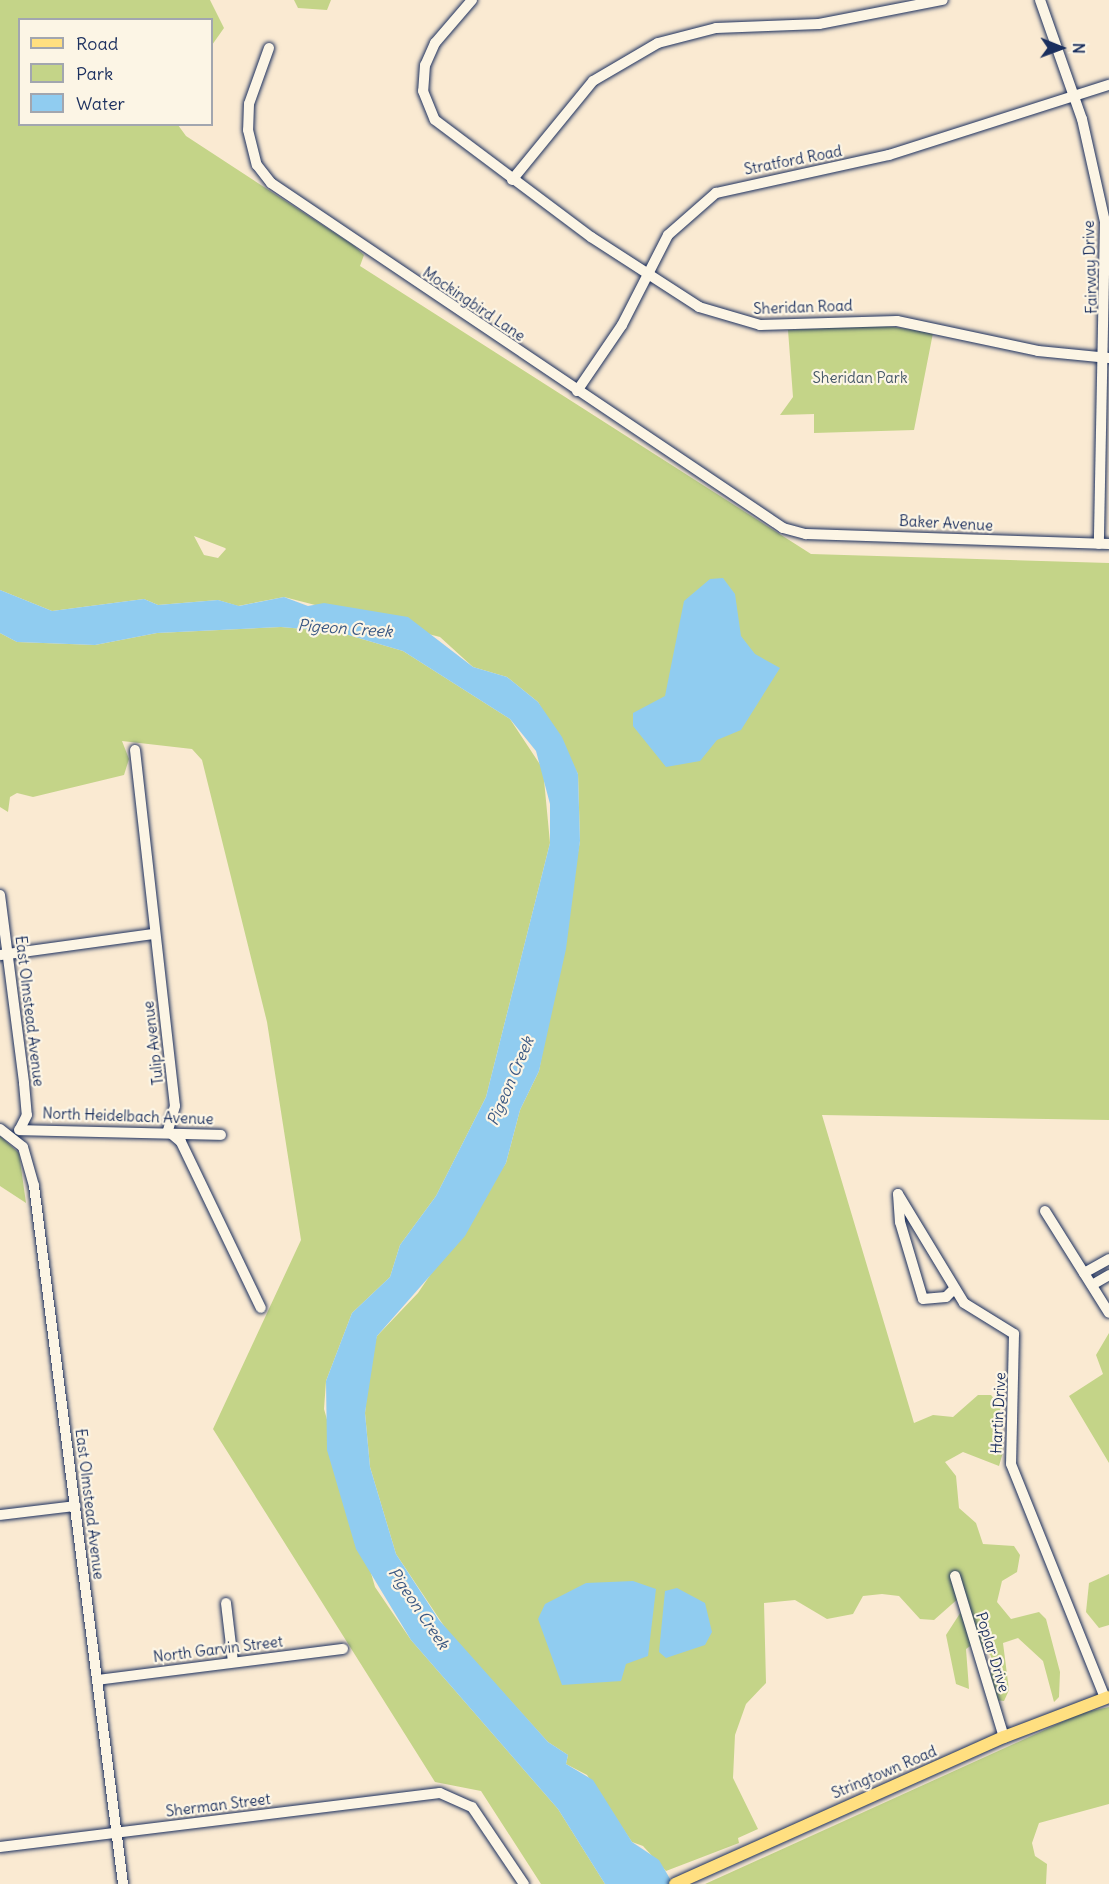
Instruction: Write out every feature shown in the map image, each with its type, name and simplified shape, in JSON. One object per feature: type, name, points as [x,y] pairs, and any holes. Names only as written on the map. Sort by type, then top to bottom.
[{"type":"main road","name":"Stringtown Road","points":[[675,1884],[1004,1737],[1107,1698]]},
{"type":"street","name":"Sheridan Road","points":[[471,0],[429,54],[426,101],[442,128],[512,180],[699,308],[744,323],[897,321],[1107,358]]},
{"type":"street","points":[[512,180],[593,81],[658,43],[716,28],[819,24],[943,0]]},
{"type":"street","name":"Fairway Drive","points":[[1040,0],[1075,99],[1107,222],[1104,544]]},
{"type":"street","name":"Mockingbird Lane","points":[[269,48],[249,104],[248,130],[257,165],[271,183],[783,528]]},
{"type":"street","name":"Stratford Road","points":[[577,391],[622,326],[668,235],[716,193],[889,155],[1075,99],[1109,86]]},
{"type":"street","name":"Baker Avenue","points":[[783,528],[806,534],[1104,544]]},
{"type":"street","name":"Tulip Avenue","points":[[135,750],[175,1106],[168,1131]]},
{"type":"street","name":"East Olmstead Avenue","points":[[0,896],[4,954],[27,1115],[10,1130],[23,1147],[34,1186],[123,1884]]},
{"type":"street","points":[[4,954],[154,934]]},
{"type":"street","name":"North Heidelbach Avenue","points":[[10,1130],[168,1131],[221,1135]]},
{"type":"street","points":[[168,1131],[181,1142],[261,1308]]},
{"type":"street","name":"Hartin Drive","points":[[954,1289],[946,1297],[923,1299],[896,1206],[898,1194],[954,1289],[973,1310],[1014,1334],[1011,1464],[1107,1698]]},
{"type":"street","points":[[1045,1211],[1109,1314]]},
{"type":"street","points":[[1084,1273],[1109,1259]]},
{"type":"street","points":[[1092,1285],[1109,1275]]},
{"type":"street","points":[[0,1515],[75,1506]]},
{"type":"street","name":"Poplar Drive","points":[[955,1576],[1004,1737]]},
{"type":"street","points":[[226,1603],[233,1662]]},
{"type":"street","name":"North Garvin Street","points":[[97,1680],[343,1650]]},
{"type":"street","name":"Sherman Street","points":[[0,1847],[440,1793],[472,1807],[524,1884]]},
{"type":"green space","points":[[0,0],[210,0],[224,28],[213,44],[213,18],[18,18],[18,126],[179,126],[186,136],[353,245],[364,255],[360,266],[811,554],[1109,563],[1109,1120],[822,1115],[914,1423],[933,1415],[953,1417],[978,1395],[991,1395],[1001,1407],[995,1424],[1003,1452],[999,1466],[963,1452],[945,1462],[956,1476],[959,1508],[976,1523],[983,1544],[1014,1546],[1020,1555],[1017,1572],[1002,1581],[997,1602],[1011,1619],[1039,1612],[1046,1619],[1060,1672],[1059,1697],[1054,1702],[1043,1661],[1018,1638],[1003,1643],[1009,1690],[1004,1701],[995,1700],[991,1690],[991,1656],[977,1641],[966,1649],[969,1689],[956,1684],[946,1635],[966,1604],[960,1597],[934,1620],[920,1619],[899,1596],[882,1594],[863,1596],[853,1614],[827,1619],[795,1600],[764,1603],[766,1683],[746,1704],[735,1735],[733,1778],[758,1829],[738,1838],[739,1843],[666,1871],[643,1846],[632,1842],[587,1775],[566,1764],[568,1755],[548,1742],[448,1632],[396,1554],[370,1467],[365,1413],[371,1354],[377,1336],[418,1293],[506,1163],[520,1110],[539,1071],[580,841],[578,774],[538,702],[507,677],[473,667],[440,637],[284,597],[238,606],[218,600],[158,605],[144,599],[52,611],[0,590]],"holes":[[[194,536],[226,549],[218,558],[204,555]]]},
{"type":"green space","points":[[294,0],[331,0],[327,10],[298,8]]},
{"type":"green space","name":"Sheridan Park","points":[[880,325],[933,333],[914,430],[814,433],[814,414],[780,415],[793,397],[788,330]]},
{"type":"green space","points":[[281,627],[338,632],[403,651],[510,719],[543,769],[550,843],[486,1097],[436,1196],[400,1245],[390,1277],[352,1313],[326,1381],[324,1409],[375,1587],[411,1640],[558,1809],[605,1884],[541,1884],[481,1791],[435,1782],[213,1429],[301,1240],[267,1022],[202,760],[192,749],[122,741],[129,759],[124,775],[33,797],[17,793],[10,797],[8,812],[0,807],[0,633],[17,642],[95,645],[157,633]]},
{"type":"green space","points":[[0,1136],[19,1153],[26,1203],[0,1186]]},
{"type":"green space","points":[[1109,1333],[1109,1463],[1069,1396],[1103,1374],[1096,1355]]},
{"type":"green space","points":[[1109,1574],[1109,1625],[1099,1628],[1086,1612],[1089,1583]]},
{"type":"green space","points":[[1109,1707],[1109,1804],[1039,1823],[1032,1843],[1035,1856],[1047,1864],[1046,1884],[705,1884],[1082,1713]]},
{"type":"water","points":[[723,578],[735,594],[741,636],[755,654],[780,668],[741,730],[717,740],[700,761],[666,767],[633,726],[633,713],[665,696],[684,601],[710,579]]},
{"type":"water","name":"Pigeon Creek","points":[[0,590],[52,611],[144,599],[158,605],[218,600],[239,606],[284,597],[308,606],[324,603],[408,617],[473,667],[507,677],[538,702],[562,737],[578,774],[580,841],[566,949],[539,1071],[520,1110],[506,1163],[465,1236],[377,1336],[365,1413],[370,1467],[396,1554],[439,1620],[548,1742],[568,1755],[566,1764],[593,1780],[632,1842],[659,1860],[673,1884],[605,1884],[558,1809],[411,1640],[356,1549],[327,1450],[326,1381],[352,1313],[390,1277],[400,1245],[436,1196],[486,1097],[550,843],[550,804],[536,751],[510,719],[403,651],[338,632],[281,627],[157,633],[95,645],[17,642],[0,633]]},
{"type":"water","points":[[633,1581],[656,1589],[648,1656],[626,1664],[621,1681],[562,1685],[538,1619],[545,1604],[586,1583]]},
{"type":"water","points":[[677,1588],[705,1603],[712,1632],[705,1645],[666,1658],[659,1652],[665,1591]]}]
